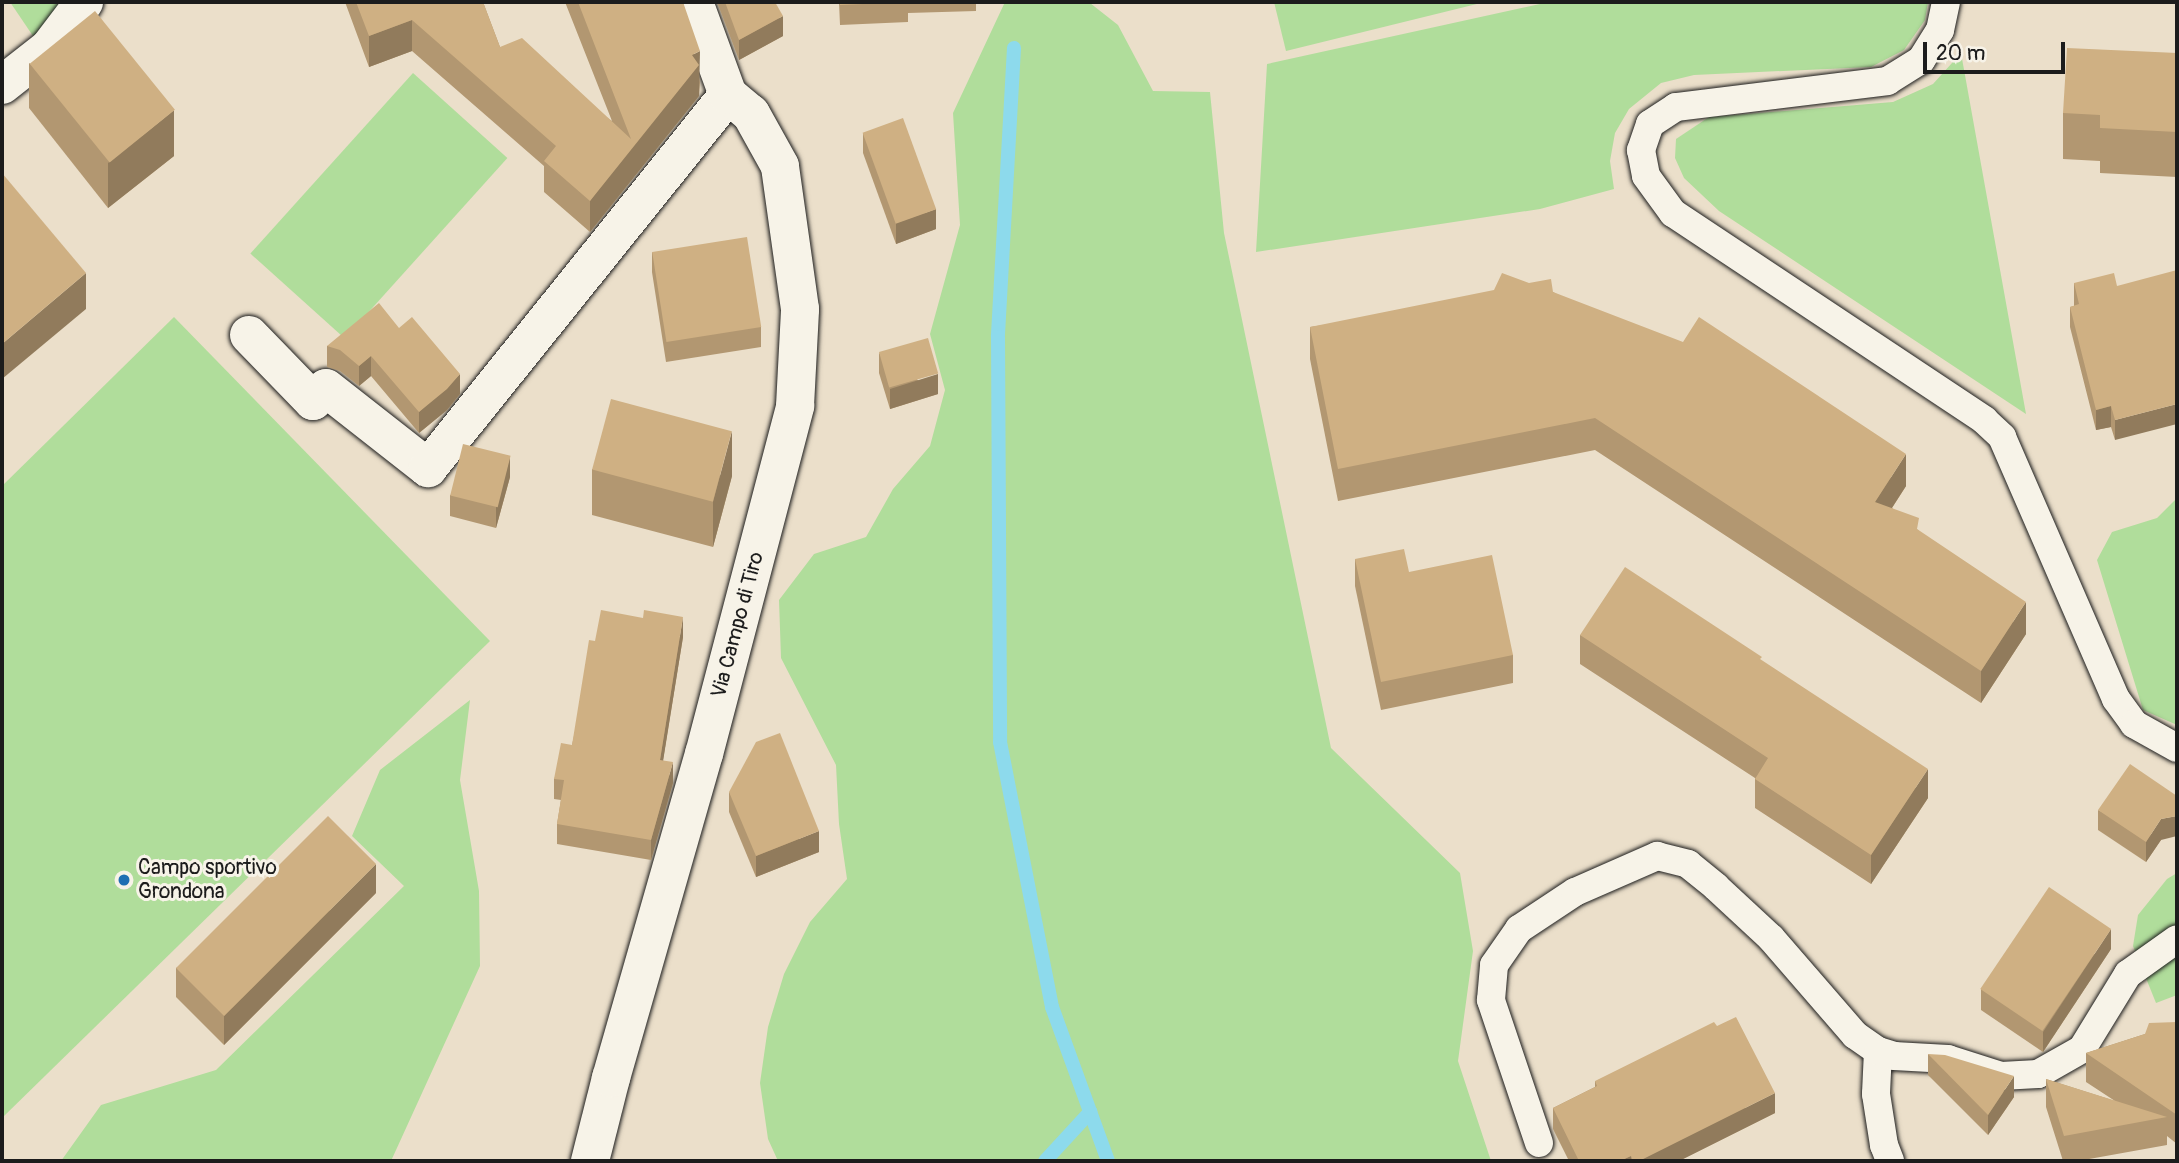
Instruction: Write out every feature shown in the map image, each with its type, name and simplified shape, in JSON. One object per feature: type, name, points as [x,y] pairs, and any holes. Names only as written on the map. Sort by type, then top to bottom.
[{"type":"street","points":[[2,85],[49,48],[84,2]]},
{"type":"street","name":"Via Campo di Tiro","points":[[590,1161],[611,1078],[704,754],[795,406],[800,309],[780,166],[751,114],[729,95],[694,2]]},
{"type":"street","points":[[249,335],[313,401],[326,388],[428,468],[729,95]]},
{"type":"lane","points":[[1946,2],[1940,30],[1920,60],[1888,80],[1676,107],[1650,124],[1641,150],[1646,176],[1673,213],[1984,420],[2003,437],[2116,699],[2134,724],[2177,748]]},
{"type":"lane","points":[[1539,1143],[1491,1000],[1494,965],[1519,929],[1575,892],[1657,856],[1688,864],[1716,887],[1771,938],[1855,1035],[1878,1051],[1894,1056],[1921,1055],[1948,1059],[2001,1076],[2038,1074],[2082,1049],[2128,974],[2177,939]]},
{"type":"lane","points":[[1878,1051],[1876,1094],[1884,1145],[1890,1161]]},
{"type":"green space","points":[[10,2],[67,2],[56,18],[33,36]]},
{"type":"green space","points":[[1005,2],[1090,3],[1118,25],[1153,91],[1210,92],[1224,233],[1331,748],[1460,873],[1473,951],[1458,1061],[1491,1161],[778,1161],[768,1139],[760,1083],[768,1027],[784,974],[810,922],[847,879],[839,824],[836,765],[781,658],[779,600],[814,554],[866,537],[893,489],[930,446],[945,390],[930,334],[960,225],[953,113]]},
{"type":"green space","points":[[1274,2],[1485,2],[1286,51]]},
{"type":"green space","points":[[1549,2],[1928,2],[1925,20],[1904,50],[1871,67],[1694,75],[1661,83],[1629,109],[1615,133],[1610,161],[1614,189],[1540,209],[1256,252],[1267,64]]},
{"type":"green space","points":[[1961,53],[2026,414],[1719,211],[1684,178],[1675,158],[1676,139],[1709,117],[1893,102],[1933,84]]},
{"type":"green space","points":[[413,73],[507,158],[345,339],[250,254]]},
{"type":"green space","name":"Campo sportivo Grondona","points":[[174,317],[490,641],[2,1118],[2,486]]},
{"type":"green space","points":[[2177,498],[2177,725],[2143,710],[2097,560],[2112,532],[2157,518]]},
{"type":"green space","points":[[470,700],[460,780],[479,891],[480,966],[391,1161],[61,1161],[101,1105],[216,1070],[404,886],[352,836],[380,770]]},
{"type":"green space","points":[[2177,873],[2177,995],[2156,1003],[2133,946],[2138,915],[2167,879]]},
{"type":"building","points":[[356,2],[483,2],[500,47],[522,38],[631,139],[578,2],[683,2],[700,51],[692,55],[699,65],[590,201],[544,161],[556,146],[412,20],[369,36]]},
{"type":"building","points":[[725,2],[775,2],[783,16],[739,40]]},
{"type":"building","points":[[840,2],[908,2],[840,5]]},
{"type":"building","points":[[95,11],[175,110],[110,163],[30,64]]},
{"type":"building","points":[[2067,48],[2177,53],[2177,132],[2100,128],[2100,115],[2063,113]]},
{"type":"building","points":[[903,118],[936,209],[896,224],[863,133]]},
{"type":"building","points":[[2,173],[86,273],[2,344]]},
{"type":"building","points":[[747,237],[761,327],[666,342],[652,252]]},
{"type":"building","points":[[2177,270],[2177,404],[2115,420],[2111,406],[2096,410],[2070,307],[2079,304],[2074,283],[2114,273],[2117,286]]},
{"type":"building","points":[[1502,273],[1529,283],[1551,279],[1553,292],[1683,342],[1699,317],[1906,454],[1875,502],[1919,518],[1917,529],[2026,602],[1981,671],[1595,418],[1338,469],[1310,327],[1494,290]]},
{"type":"building","points":[[379,303],[399,328],[412,317],[460,374],[447,389],[419,412],[371,356],[359,366],[340,350],[327,346]]},
{"type":"building","points":[[928,338],[938,374],[889,388],[879,352]]},
{"type":"building","points":[[611,399],[732,431],[713,502],[592,470]]},
{"type":"building","points":[[463,444],[511,456],[498,507],[450,495]]},
{"type":"building","points":[[1404,549],[1409,572],[1492,555],[1513,655],[1381,682],[1355,559]]},
{"type":"building","points":[[1625,567],[1928,769],[1871,855],[1755,779],[1768,758],[1580,635]]},
{"type":"building","points":[[601,610],[643,618],[644,610],[683,617],[660,760],[673,762],[651,840],[557,824],[564,780],[554,779],[561,743],[572,745],[589,640],[595,641]]},
{"type":"building","points":[[780,733],[819,831],[756,856],[729,792],[756,742]]},
{"type":"building","points":[[2130,764],[2177,796],[2177,816],[2161,819],[2146,842],[2098,810]]},
{"type":"building","points":[[328,816],[376,864],[224,1016],[176,968]]},
{"type":"building","points":[[2049,887],[2111,929],[2042,1031],[1980,989]]},
{"type":"building","points":[[1736,1017],[1775,1093],[1639,1161],[1633,1161],[1631,1156],[1620,1161],[1579,1161],[1553,1108],[1597,1086],[1595,1081],[1714,1022],[1717,1026]]},
{"type":"building","points":[[2177,1022],[2177,1115],[2086,1053],[2145,1034],[2149,1023]]},
{"type":"building","points":[[1928,1054],[1945,1055],[2014,1076],[1988,1115]]},
{"type":"building","points":[[2046,1079],[2167,1117],[2064,1136]]},
{"type":"waterway","points":[[1014,48],[998,337],[1000,742],[1052,1007],[1108,1161]]},
{"type":"waterway","points":[[1045,1161],[1090,1112]]},
{"type":"place","name":"Campo sportivo Grondona","points":[[124,880]]}]
